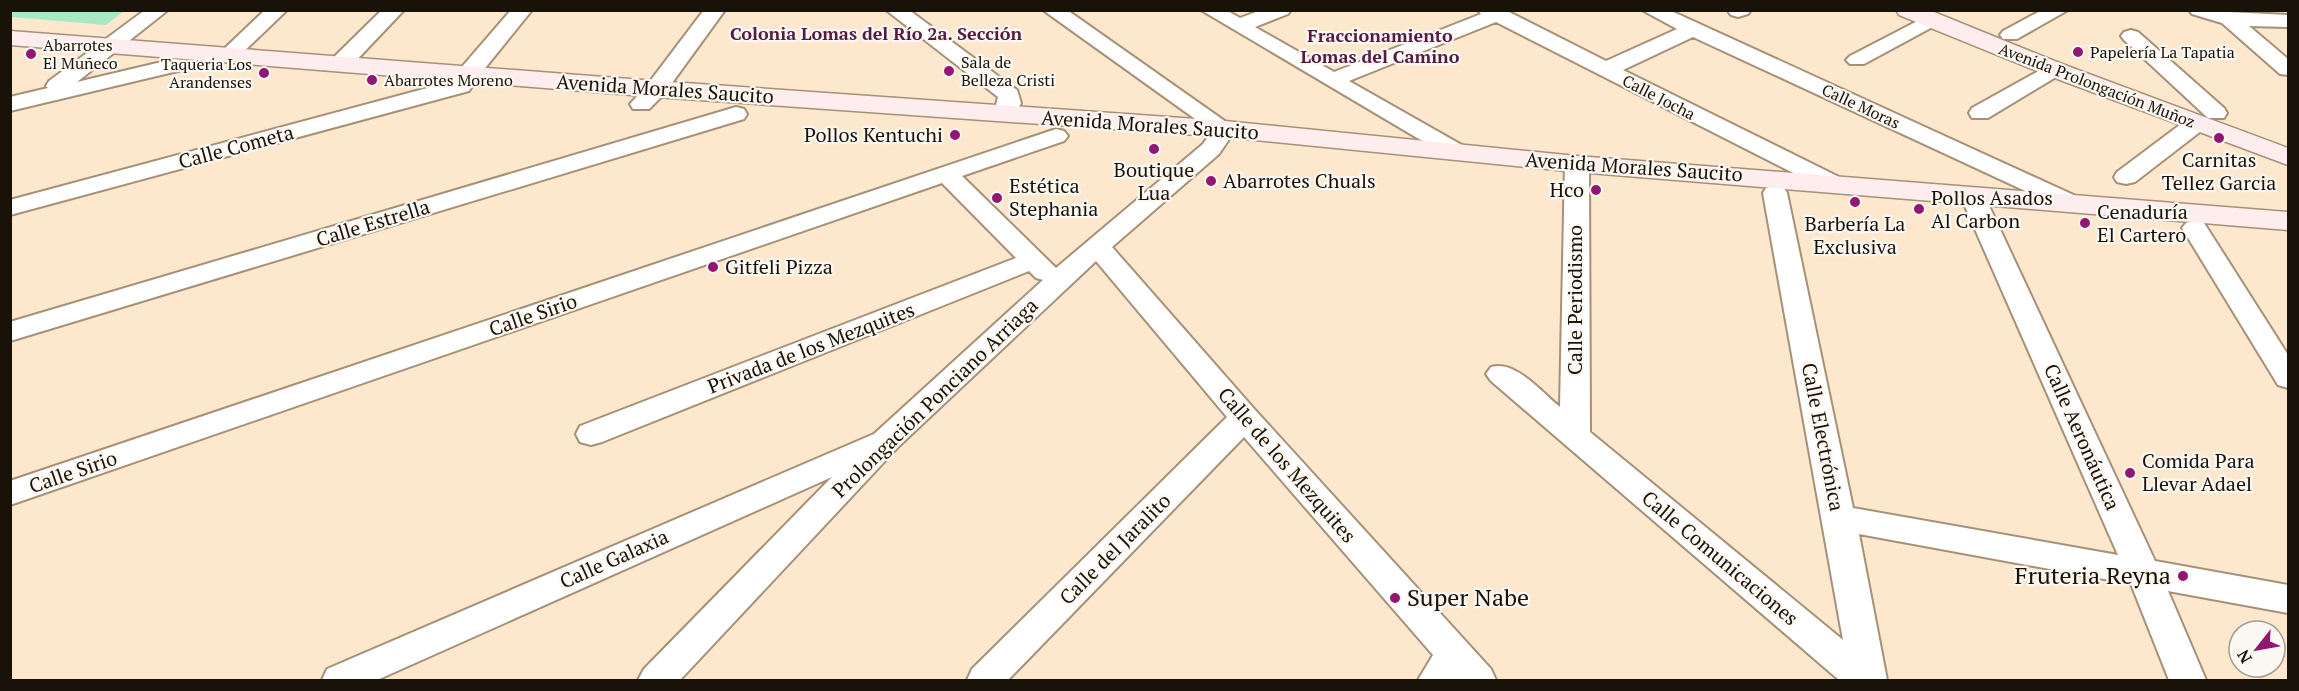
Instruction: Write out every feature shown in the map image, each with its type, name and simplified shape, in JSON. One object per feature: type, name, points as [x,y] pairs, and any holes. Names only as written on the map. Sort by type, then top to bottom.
[{"type":"main road","name":"Avenida Prolongación Muñoz","points":[[1907,10],[1939,15],[2010,35],[2206,118],[2289,157]]},
{"type":"main road","name":"Avenida Prolongación Muñoz","points":[[1939,15],[2053,69],[2152,97]]},
{"type":"main road","name":"Avenida Morales Saucito","points":[[10,38],[174,65],[465,80],[648,97],[1005,114],[1218,139],[1576,170],[1830,182],[1976,203],[2195,228],[2289,236]]},
{"type":"main road","name":"Avenida Morales Saucito","points":[[10,54],[230,54],[341,63],[465,80]]},
{"type":"main road","name":"Avenida Morales Saucito","points":[[648,97],[736,114],[1056,136],[1218,139],[1459,153],[1576,170],[1775,194],[1976,203],[2069,202],[2289,221]]},
{"type":"main road","name":"Avenida Prolongación Muñoz","points":[[2206,118],[2289,142]]},
{"type":"street","points":[[43,96],[104,53],[158,10]]},
{"type":"street","points":[[230,54],[278,10]]},
{"type":"street","points":[[341,63],[394,10]]},
{"type":"street","points":[[465,80],[522,10]]},
{"type":"street","points":[[648,97],[715,10]]},
{"type":"street","points":[[896,10],[1009,94],[1010,104],[1005,114]]},
{"type":"street","points":[[1053,10],[1218,139]]},
{"type":"street","points":[[1211,10],[1459,153]]},
{"type":"street","points":[[1239,26],[1281,10]]},
{"type":"street","name":"Calle Moras","points":[[1652,10],[2069,202]]},
{"type":"street","points":[[2010,35],[2058,10]]},
{"type":"street","points":[[2199,10],[2229,19],[2289,21]]},
{"type":"street","points":[[1332,80],[1492,13]]},
{"type":"street","name":"Calle Jocha","points":[[1492,13],[1830,182]]},
{"type":"street","points":[[1857,60],[1939,15]]},
{"type":"street","points":[[2229,19],[2289,69]]},
{"type":"street","points":[[1605,70],[1694,29]]},
{"type":"street","points":[[2126,177],[2206,118],[2131,36]]},
{"type":"street","points":[[10,104],[174,65]]},
{"type":"street","points":[[1980,113],[2053,69]]},
{"type":"street","name":"Calle Cometa","points":[[10,208],[465,80]]},
{"type":"street","name":"Calle Estrella","points":[[10,332],[736,114]]},
{"type":"street","name":"Calle Sirio","points":[[10,493],[1056,136]]},
{"type":"street","name":"Prolongación Ponciano Arriaga","points":[[657,681],[888,438],[1057,281],[1218,139]]},
{"type":"street","name":"Calle Periodismo","points":[[1575,436],[1576,170]]},
{"type":"street","points":[[946,174],[1031,261],[1057,281]]},
{"type":"street","name":"Calle Electrónica","points":[[1775,194],[1839,518],[1866,681]]},
{"type":"street","name":"Calle Aeronáutica","points":[[1976,203],[2144,574],[2187,681]]},
{"type":"street","points":[[2195,228],[2289,378]]},
{"type":"street","name":"Calle de los Mezquites","points":[[1098,247],[1245,418],[1456,672]]},
{"type":"street","name":"Privada de los Mezquites","points":[[591,434],[1031,261]]},
{"type":"street","name":"Calle Comunicaciones","points":[[1501,374],[1866,681]]},
{"type":"street","name":"Calle del Jaralito","points":[[985,681],[1245,418]]},
{"type":"street","name":"Calle Galaxia","points":[[340,681],[888,438]]},
{"type":"street","points":[[1839,518],[2289,599]]},
{"type":"green space","points":[[10,11],[124,11],[106,25],[11,17]]},
{"type":"place","name":"Papelería La Tapatia","points":[[2078,52]]},
{"type":"place","name":"Abarrotes El Muñeco","points":[[31,54]]},
{"type":"place","name":"Sala de Belleza Cristi","points":[[949,71]]},
{"type":"place","name":"Taqueria Los Arandenses","points":[[264,73]]},
{"type":"place","name":"Abarrotes Moreno","points":[[372,80]]},
{"type":"place","name":"Pollos Kentuchi","points":[[955,135]]},
{"type":"place","name":"Carnitas Tellez Garcia","points":[[2219,138]]},
{"type":"place","name":"Boutique Lua","points":[[1154,149]]},
{"type":"place","name":"Abarrotes Chuals","points":[[1211,181]]},
{"type":"place","name":"Hco","points":[[1596,190]]},
{"type":"place","name":"Estética Stephania","points":[[997,198]]},
{"type":"place","name":"Barbería La Exclusiva","points":[[1855,202]]},
{"type":"place","name":"Pollos Asados Al Carbon","points":[[1919,209]]},
{"type":"place","name":"Cenaduría El Cartero","points":[[2085,223]]},
{"type":"place","name":"Gitfeli Pizza","points":[[713,267]]},
{"type":"place","name":"Comida Para Llevar Adael","points":[[2130,473]]},
{"type":"place","name":"Fruteria Reyna","points":[[2183,576]]},
{"type":"place","name":"Super Nabe","points":[[1395,598]]},
{"type":"district","name":"Colonia Lomas del Río 2a. Sección","points":[[876,34]]},
{"type":"district","name":"Fraccionamiento Lomas del Camino","points":[[1380,46]]}]
